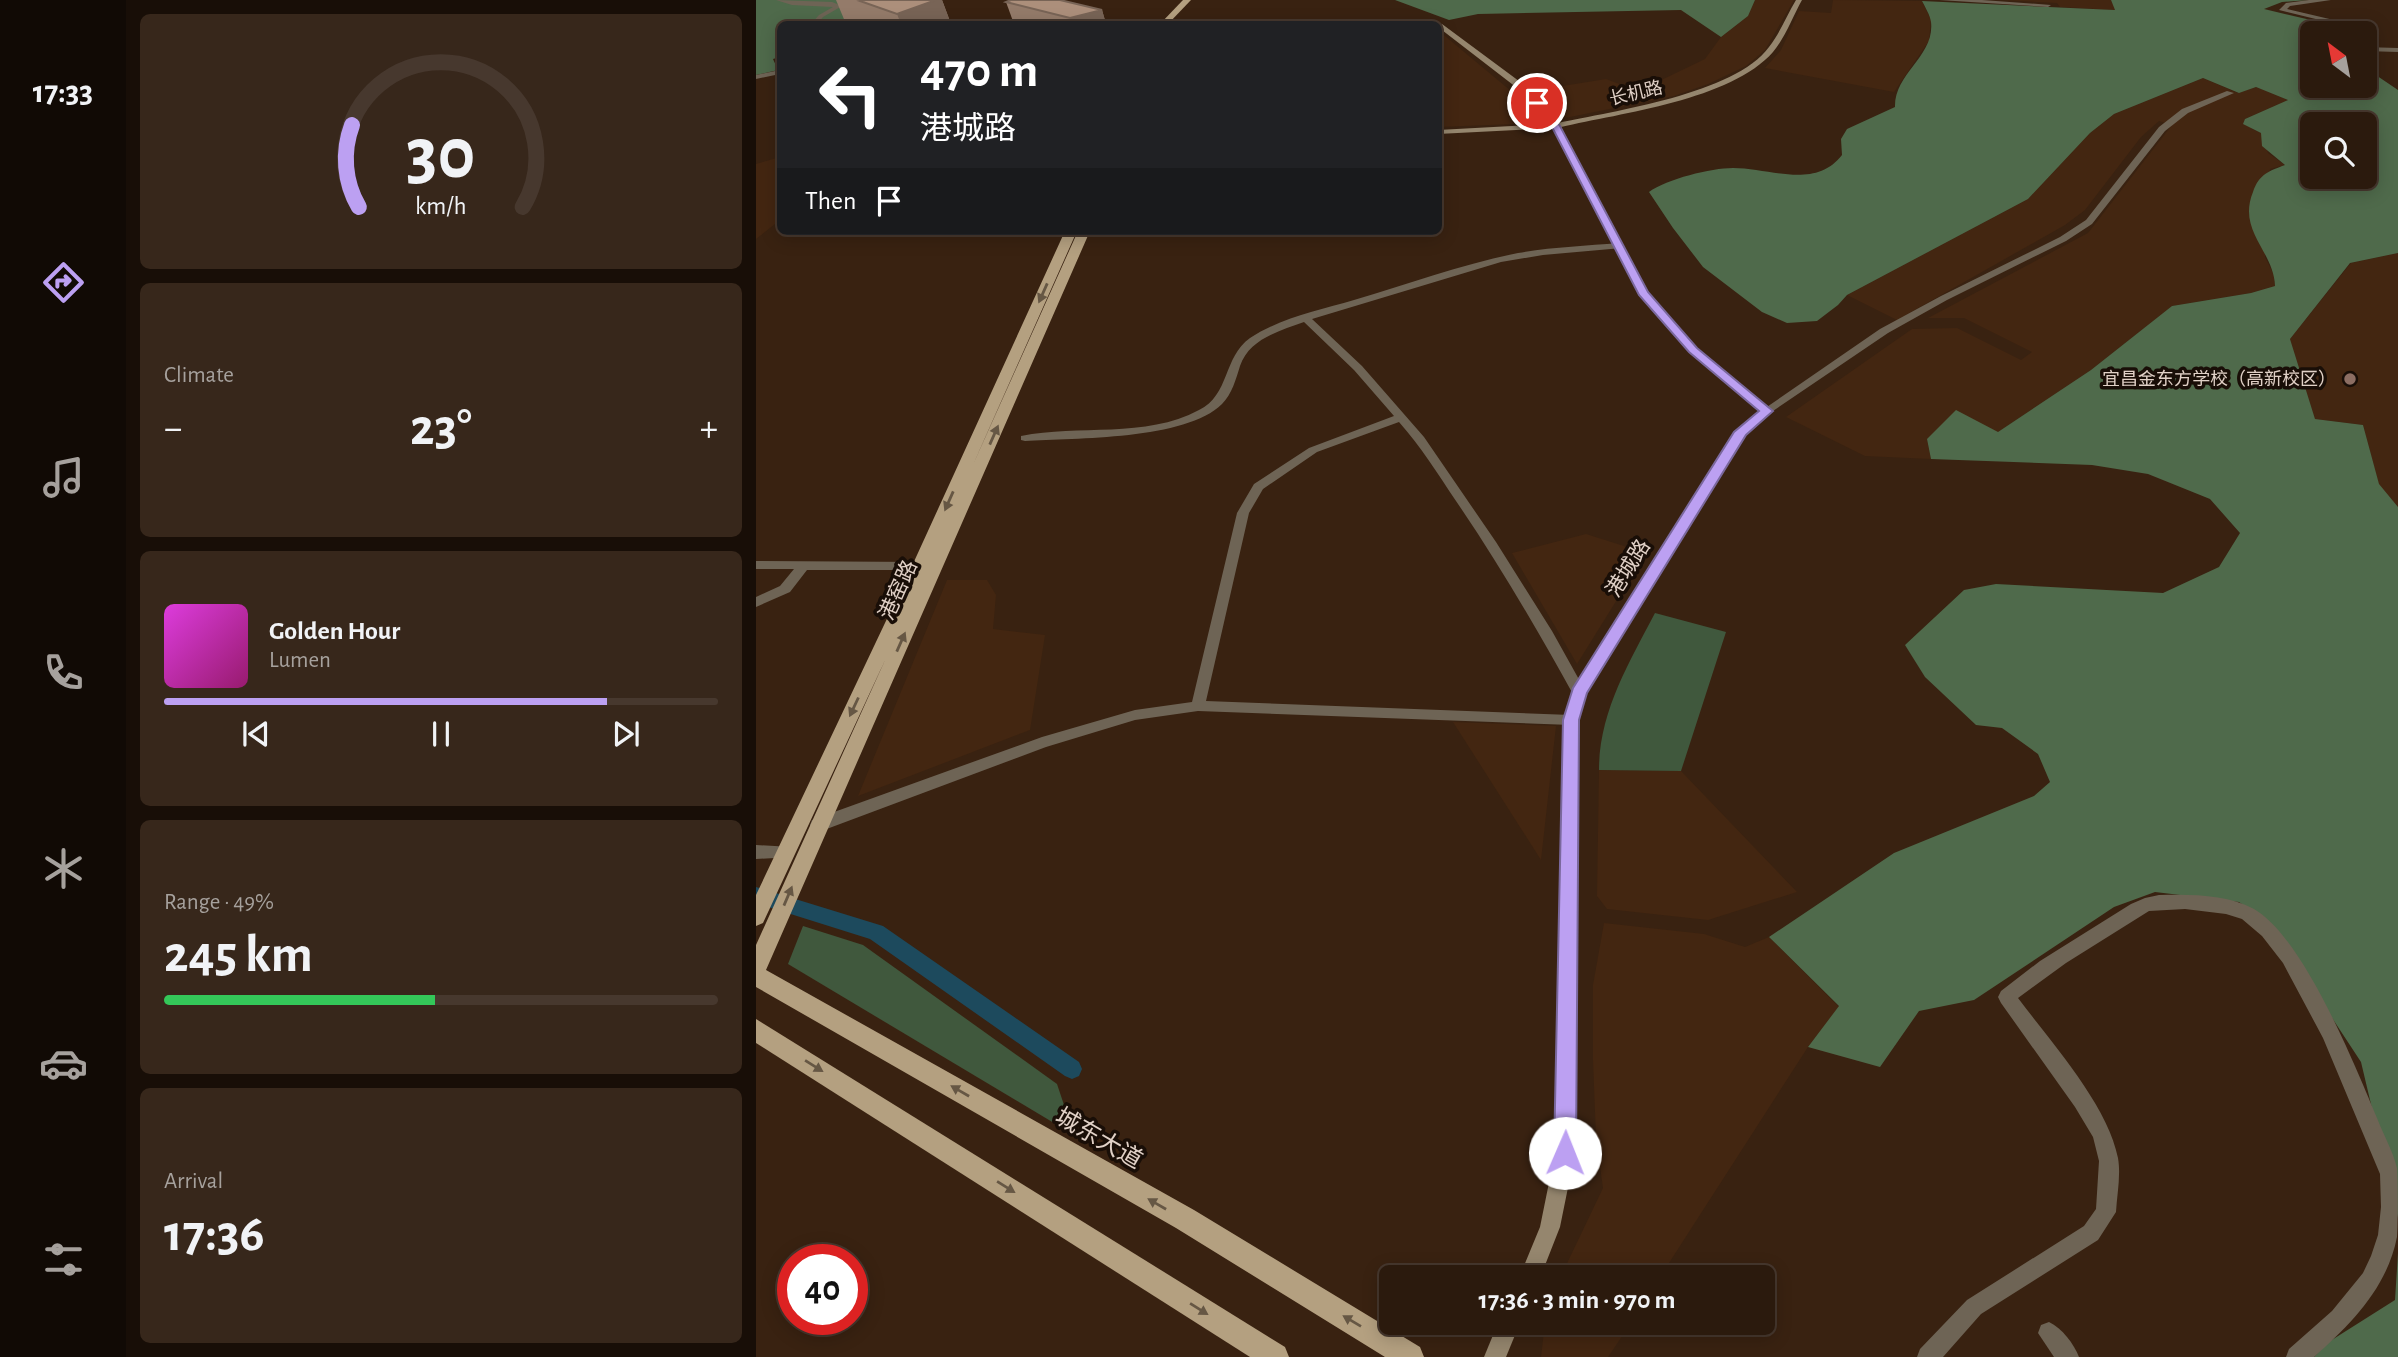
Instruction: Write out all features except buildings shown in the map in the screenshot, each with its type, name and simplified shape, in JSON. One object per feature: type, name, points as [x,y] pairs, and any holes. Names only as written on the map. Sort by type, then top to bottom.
[{"type":"main road","points":[[1167,21],[1187,0]]},
{"type":"main road","points":[[1176,21],[1195,0]]},
{"type":"main road","name":"港窑路","points":[[756,968],[764,924],[789,859],[1069,235]]},
{"type":"main road","name":"港窑路","points":[[789,859],[818,825],[1082,235]]},
{"type":"main road","name":"城东大道","points":[[756,976],[1185,1219],[1410,1357]]},
{"type":"main road","points":[[756,1030],[1275,1357]]},
{"type":"street","points":[[779,0],[786,3],[815,2],[839,6],[817,21]]},
{"type":"street","name":"长机路","points":[[1442,132],[1556,126],[1692,95],[1747,71],[1771,50],[1799,0]]},
{"type":"street","points":[[1942,0],[2048,5]]},
{"type":"street","points":[[2328,0],[2288,4],[2282,10],[2332,21]]},
{"type":"street","points":[[1077,16],[1101,21]]},
{"type":"street","points":[[1442,27],[1524,89],[1556,126],[1643,293],[1693,350],[1766,411],[1885,331],[1944,298],[2063,239],[2089,222],[2162,129],[2185,111],[2230,93]]},
{"type":"street","points":[[2377,49],[2398,50]]},
{"type":"street","points":[[756,77],[777,73]]},
{"type":"street","points":[[1024,438],[1151,428],[1200,415],[1218,404],[1227,390],[1234,363],[1244,346],[1305,318],[1518,257],[1619,246]]},
{"type":"street","points":[[1305,318],[1358,368],[1419,439],[1490,542],[1579,692]]},
{"type":"street","name":"港城路","points":[[1534,1265],[1550,1227],[1565,1153],[1571,720],[1579,692],[1741,432],[1766,411]]},
{"type":"street","points":[[1198,706],[1243,513],[1258,487],[1313,450],[1400,418]]},
{"type":"street","points":[[756,565],[920,566]]},
{"type":"street","points":[[756,602],[785,589],[804,565]]},
{"type":"street","points":[[818,825],[1055,739],[1135,715],[1198,706],[1468,714],[1571,720]]},
{"type":"street","points":[[756,852],[789,859]]},
{"type":"street","points":[[1928,1357],[1974,1307],[2091,1233],[2106,1212],[2109,1161],[2102,1133],[2082,1100],[2007,997],[2035,972],[2147,904],[2193,903],[2225,907],[2249,915],[2269,931],[2324,1021],[2390,1174],[2396,1194],[2397,1225],[2384,1274],[2358,1306],[2297,1357]]},
{"type":"street","points":[[2049,1333],[2068,1357]]},
{"type":"street","points":[[1495,1357],[1505,1335]]},
{"type":"shaded area","points":[[1755,0],[1794,0],[1765,50],[1746,66],[1708,84],[1674,96],[1565,118],[1538,90],[1606,79],[1622,85],[1651,85],[1705,59],[1721,37],[1748,16]]},
{"type":"shaded area","points":[[1833,0],[1922,1],[1931,20],[1929,41],[1894,92],[1765,68],[1781,50],[1799,11],[1831,13]]},
{"type":"shaded area","points":[[2001,0],[2111,0],[2116,10],[2060,7],[2057,3]]},
{"type":"shaded area","points":[[1442,34],[1529,106],[1539,123],[1442,127]]},
{"type":"shaded area","points":[[2203,78],[2238,93],[2256,87],[2288,100],[2245,119],[2252,129],[2261,133],[2268,153],[2285,165],[2270,169],[2265,257],[2274,275],[2275,286],[2251,293],[2172,306],[2091,370],[1998,432],[1927,439],[1931,459],[1865,456],[1786,417],[1912,329],[1957,328],[2021,360],[2032,352],[1964,318],[1928,318],[2088,233],[2172,125],[2159,121],[2141,137],[2085,210],[2065,225],[1897,320],[1847,295],[2028,199],[2090,133],[2114,114]]},
{"type":"shaded area","points":[[777,158],[777,222],[756,239],[756,164]]},
{"type":"shaded area","name":"宜昌金东方学校（高新校区）","points":[[2398,253],[2398,507],[2379,485],[2363,425],[2315,419],[2290,339],[2351,263]]},
{"type":"shaded area","points":[[1586,534],[1646,553],[1577,664],[1512,553]]},
{"type":"shaded area","points":[[947,580],[987,580],[996,595],[993,629],[1045,635],[1030,730],[858,796]]},
{"type":"shaded area","points":[[1453,722],[1556,726],[1541,860]]},
{"type":"shaded area","points":[[1599,770],[1681,771],[1797,892],[1708,920],[1607,909],[1597,896]]},
{"type":"shaded area","points":[[1604,923],[1704,934],[1745,947],[1769,937],[1839,1007],[1808,1047],[1668,1265],[1566,1265],[1603,1188],[1596,1138],[1593,985]]},
{"type":"shaded area","points":[[1544,1335],[1623,1335],[1608,1357],[1541,1357]]},
{"type":"green space","points":[[756,0],[862,0],[849,21],[777,21],[777,58],[773,59],[777,70],[756,75]]},
{"type":"green space","points":[[1395,0],[1755,0],[1748,16],[1721,37],[1681,10],[1478,14],[1449,20]]},
{"type":"green space","points":[[2111,0],[2309,0],[2282,2],[2264,9],[2315,21],[2300,21],[2300,98],[2377,98],[2377,76],[2398,90],[2398,253],[2350,263],[2290,339],[2315,419],[2363,425],[2379,484],[2398,507],[2398,1218],[2361,1062],[2271,925],[2239,902],[2155,892],[2114,907],[1974,1000],[1919,1011],[1880,1067],[1808,1047],[1839,1006],[1769,937],[1894,853],[2034,796],[2050,782],[2038,754],[2002,728],[1976,725],[1925,677],[1905,645],[1964,590],[1996,584],[2163,593],[2219,567],[2240,533],[2210,499],[2148,474],[2092,465],[1931,459],[1927,439],[1956,410],[1998,432],[2091,370],[2172,306],[2251,293],[2275,286],[2269,262],[2253,230],[2249,206],[2255,186],[2262,177],[2285,165],[2262,146],[2261,133],[2243,124],[2245,119],[2288,100],[2256,87],[2239,93],[2203,78],[2114,114],[2090,133],[2028,199],[1847,295],[1817,321],[1787,323],[1762,312],[1703,267],[1649,192],[1678,179],[1713,170],[1733,168],[1791,175],[1819,172],[1831,166],[1842,155],[1841,139],[1847,129],[1895,107],[1901,84],[1927,45],[1931,34],[1931,22],[1922,1],[2115,10]]},
{"type":"green space","points":[[1655,613],[1726,632],[1681,771],[1599,770],[1604,728],[1617,688]]},
{"type":"green space","points":[[803,926],[863,945],[1057,1084],[1074,1135],[788,964]]},
{"type":"green space","points":[[2398,1253],[2398,1357],[2314,1357],[2327,1343],[2395,1300]]},
{"type":"waterway","points":[[756,895],[876,932],[1072,1069]]},
{"type":"place","name":"宜昌金东方学校（高新校区）","points":[[2350,379]]},
{"type":"route","points":[[1537,103],[1556,126],[1643,293],[1693,350],[1766,411],[1741,432],[1579,692],[1571,720],[1565,1153]]}]
